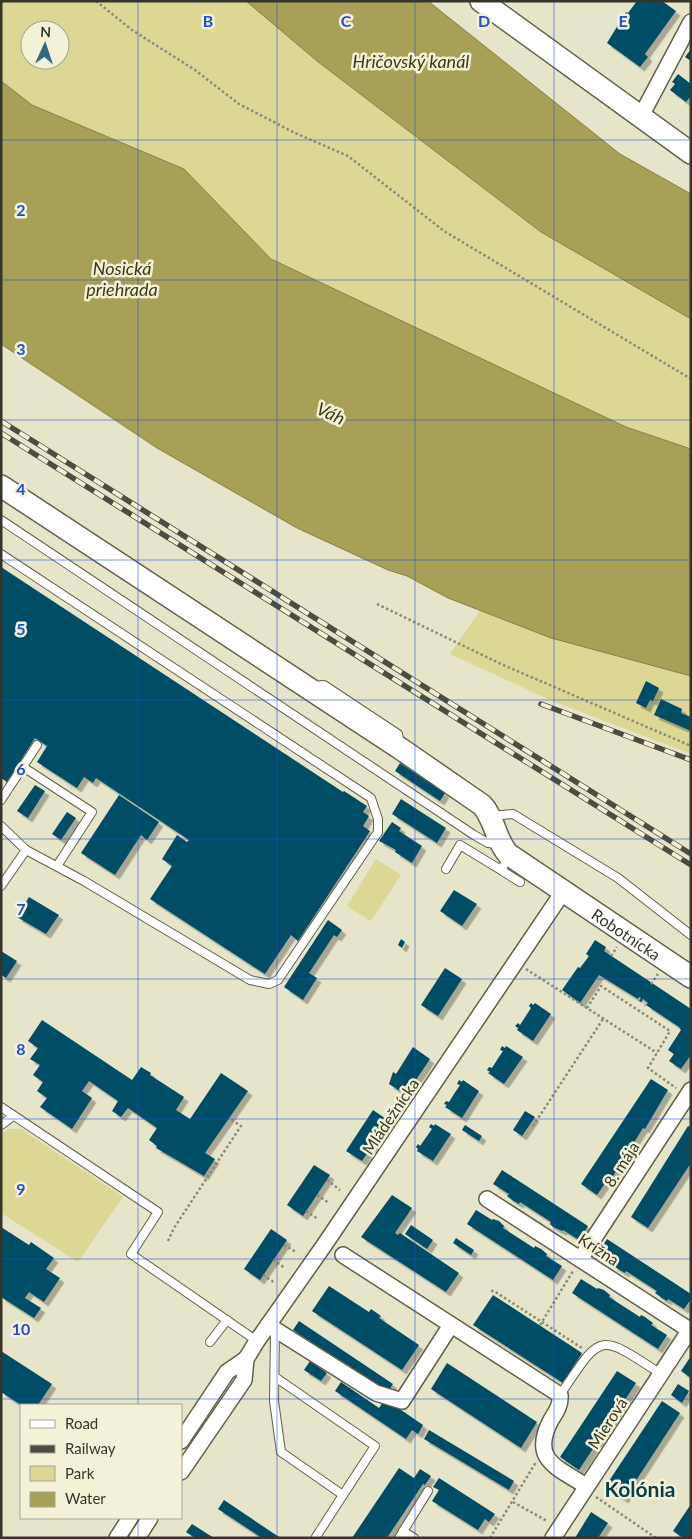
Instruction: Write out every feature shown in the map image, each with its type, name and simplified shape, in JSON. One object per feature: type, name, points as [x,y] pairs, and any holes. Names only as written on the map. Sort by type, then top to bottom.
[{"type":"street","points":[[481,1],[640,118],[691,153]]},
{"type":"street","points":[[640,118],[691,22]]},
{"type":"street","points":[[1,486],[307,686],[482,805],[490,816],[504,856]]},
{"type":"street","name":"Robotnícka","points":[[504,856],[563,892],[691,977]]},
{"type":"street","name":"Mládežnícka","points":[[182,1471],[244,1380],[246,1359],[257,1340],[271,1327],[563,892]]},
{"type":"street","name":"8. mája","points":[[580,1258],[690,1095]]},
{"type":"street","name":"Krížna","points":[[487,1198],[690,1330]]},
{"type":"street","points":[[343,1255],[560,1396],[561,1403],[542,1440],[544,1453],[555,1466],[585,1488]]},
{"type":"street","points":[[271,1327],[376,1393],[402,1401],[451,1325]]},
{"type":"street","name":"Mierová","points":[[556,1533],[690,1330]]},
{"type":"street","name":"Mládežnícka","points":[[182,1440],[227,1372],[246,1359]]},
{"type":"street","points":[[117,1538],[129,1519]]},
{"type":"street","points":[[137,1538],[149,1519]]},
{"type":"lane","points":[[1,520],[488,843],[504,856],[520,882]]},
{"type":"lane","points":[[1,554],[371,798],[378,819],[378,832],[278,980],[269,984],[250,980],[235,972],[57,866],[26,850],[1,826]]},
{"type":"lane","points":[[1,800],[37,745]]},
{"type":"lane","points":[[23,767],[92,812],[57,866]]},
{"type":"lane","points":[[490,816],[513,814],[618,878],[691,935]]},
{"type":"lane","points":[[446,869],[460,845],[504,856]]},
{"type":"lane","points":[[1,886],[26,850]]},
{"type":"lane","points":[[1,1107],[158,1212],[132,1254],[257,1340]]},
{"type":"lane","points":[[1,1125],[13,1116]]},
{"type":"lane","points":[[210,1342],[227,1320]]},
{"type":"lane","points":[[271,1327],[274,1401],[281,1452],[343,1495]]},
{"type":"lane","points":[[560,1396],[589,1353],[598,1346],[614,1345],[660,1374]]},
{"type":"lane","points":[[274,1376],[375,1446],[316,1537]]},
{"type":"lane","points":[[414,1538],[401,1534],[428,1492]]},
{"type":"path","points":[[96,1],[132,30],[195,70],[239,104],[295,133],[348,156],[444,230],[691,379]]},
{"type":"path","points":[[377,604],[501,664],[691,746]]},
{"type":"path","points":[[523,967],[657,1053]]},
{"type":"path","points":[[651,984],[662,969]]},
{"type":"path","points":[[587,1008],[601,986],[670,1031],[648,1068],[690,1095]]},
{"type":"path","points":[[534,1126],[603,1019]]},
{"type":"path","points":[[168,1240],[240,1126],[230,1119]]},
{"type":"path","points":[[327,1180],[340,1190]]},
{"type":"path","points":[[317,1195],[329,1203]]},
{"type":"path","points":[[306,1211],[318,1219]]},
{"type":"path","points":[[284,1245],[296,1252]]},
{"type":"path","points":[[540,1325],[580,1258]]},
{"type":"path","points":[[273,1260],[285,1268]]},
{"type":"path","points":[[263,1275],[275,1283]]},
{"type":"path","points":[[491,1291],[494,1290],[542,1320],[589,1353]]},
{"type":"path","points":[[490,1538],[538,1458],[544,1453]]},
{"type":"path","points":[[585,1488],[656,1538]]},
{"type":"path","points":[[512,1501],[556,1533]]},
{"type":"green space","points":[[1,1],[246,1],[317,61],[541,232],[691,319],[691,449],[626,427],[271,259],[184,169],[32,105],[1,81]]},
{"type":"green space","points":[[481,609],[551,638],[691,676],[691,754],[550,700],[450,654]]},
{"type":"green space","points":[[376,859],[401,875],[371,921],[347,906]]},
{"type":"green space","points":[[8,1129],[21,1129],[123,1197],[78,1262],[1,1213],[1,1133]]},
{"type":"water","name":"Hričovský kanál","points":[[246,1],[428,1],[620,154],[691,194],[691,319],[541,232],[317,61]]},
{"type":"water","name":"Nosická priehrada","points":[[1,81],[32,105],[184,169],[271,259],[626,427],[691,449],[691,676],[551,638],[448,598],[407,576],[388,570],[297,528],[157,448],[1,344]]},
{"type":"building","points":[[637,1],[662,1],[676,11],[645,54],[648,57],[640,67],[607,43],[626,12],[628,13]]},
{"type":"building","points":[[691,49],[691,61],[685,57]]},
{"type":"building","points":[[678,74],[691,84],[691,96],[686,102],[670,90],[675,84],[672,82]]},
{"type":"building","points":[[1,567],[367,806],[363,812],[369,816],[363,826],[370,831],[298,941],[291,935],[265,974],[150,899],[172,866],[162,859],[177,835],[187,842],[189,840],[96,778],[93,783],[84,777],[77,788],[37,762],[47,746],[35,738],[7,782],[1,778]]},
{"type":"building","points":[[646,681],[659,688],[653,701],[650,700],[646,708],[636,703]]},
{"type":"building","points":[[661,699],[682,709],[681,713],[691,717],[691,731],[654,715]]},
{"type":"building","points":[[400,763],[445,793],[440,801],[395,771]]},
{"type":"building","points":[[35,785],[45,791],[28,818],[17,811]]},
{"type":"building","points":[[119,795],[159,822],[147,840],[141,835],[115,875],[81,853]]},
{"type":"building","points":[[401,799],[446,828],[437,843],[392,814]]},
{"type":"building","points":[[67,812],[76,818],[61,840],[52,834]]},
{"type":"building","points":[[392,822],[401,828],[399,831],[422,846],[412,863],[395,852],[396,850],[379,841]]},
{"type":"building","points":[[454,890],[477,904],[462,926],[440,911]]},
{"type":"building","points":[[29,897],[59,915],[46,934],[17,917]]},
{"type":"building","points":[[328,920],[342,930],[337,937],[334,935],[309,973],[317,978],[303,1000],[284,987]]},
{"type":"building","points":[[401,939],[405,942],[402,948],[398,945]]},
{"type":"building","points":[[595,940],[606,947],[604,951],[691,1009],[691,1055],[681,1069],[669,1061],[674,1054],[668,1050],[681,1030],[646,1005],[648,1003],[643,999],[641,1002],[639,1001],[641,998],[639,997],[638,999],[599,975],[580,1003],[562,990],[578,967],[580,968],[589,956],[586,954]]},
{"type":"building","points":[[1,951],[17,961],[6,978],[1,975]]},
{"type":"building","points":[[445,968],[462,979],[438,1016],[421,1005]]},
{"type":"building","points":[[531,1003],[533,1005],[535,1003],[551,1014],[533,1041],[517,1030],[518,1028],[515,1026],[518,1023],[520,1025],[531,1008],[529,1006]]},
{"type":"building","points":[[42,1020],[132,1080],[141,1067],[151,1073],[150,1075],[184,1097],[176,1110],[190,1119],[221,1073],[248,1091],[205,1153],[215,1159],[204,1176],[156,1148],[157,1146],[149,1140],[157,1128],[128,1108],[121,1117],[112,1111],[118,1101],[89,1081],[82,1091],[92,1098],[72,1129],[40,1107],[47,1098],[37,1091],[43,1082],[33,1075],[40,1065],[30,1059],[38,1048],[28,1041]]},
{"type":"building","points":[[502,1046],[505,1048],[506,1046],[523,1057],[504,1084],[488,1073],[490,1072],[487,1070],[489,1067],[492,1068],[503,1051],[500,1050]]},
{"type":"building","points":[[413,1047],[430,1059],[406,1095],[389,1084],[393,1072],[396,1074]]},
{"type":"building","points":[[651,1079],[668,1090],[645,1129],[643,1128],[610,1181],[608,1179],[597,1195],[581,1184]]},
{"type":"building","points":[[459,1080],[462,1082],[463,1080],[479,1091],[462,1118],[445,1107],[447,1105],[444,1104],[446,1101],[449,1102],[460,1085],[457,1084]]},
{"type":"building","points":[[373,1110],[389,1121],[362,1161],[346,1151]]},
{"type":"building","points":[[525,1111],[535,1117],[522,1136],[513,1130]]},
{"type":"building","points":[[431,1124],[434,1126],[435,1124],[451,1134],[433,1161],[417,1151],[416,1147],[418,1144],[420,1146],[432,1129],[429,1127]]},
{"type":"building","points":[[465,1125],[482,1136],[479,1141],[462,1130]]},
{"type":"building","points":[[688,1126],[691,1127],[691,1163],[648,1228],[631,1217]]},
{"type":"building","points":[[314,1165],[330,1175],[303,1216],[287,1205]]},
{"type":"building","points":[[502,1170],[588,1226],[579,1240],[563,1230],[553,1227],[550,1224],[551,1222],[520,1202],[519,1204],[512,1200],[507,1196],[509,1194],[493,1184]]},
{"type":"building","points":[[392,1195],[412,1208],[395,1233],[398,1235],[400,1233],[459,1273],[446,1292],[361,1237]]},
{"type":"building","points":[[476,1210],[492,1220],[499,1221],[504,1226],[503,1228],[534,1248],[535,1246],[541,1249],[547,1254],[546,1256],[562,1266],[553,1280],[467,1224]]},
{"type":"building","points":[[411,1225],[433,1240],[427,1249],[405,1234]]},
{"type":"building","points":[[1,1227],[29,1245],[31,1242],[54,1258],[46,1269],[60,1278],[44,1302],[29,1292],[25,1298],[41,1308],[34,1318],[1,1297]]},
{"type":"building","points":[[271,1229],[287,1240],[260,1280],[244,1269]]},
{"type":"building","points":[[456,1238],[474,1250],[471,1255],[453,1243]]},
{"type":"building","points":[[607,1239],[691,1294],[691,1299],[684,1309],[668,1299],[667,1301],[662,1298],[655,1293],[657,1291],[626,1271],[625,1273],[618,1269],[613,1265],[614,1263],[598,1253]]},
{"type":"building","points":[[581,1279],[597,1289],[604,1290],[610,1295],[609,1297],[640,1317],[641,1315],[645,1317],[653,1323],[651,1325],[667,1335],[658,1349],[572,1293]]},
{"type":"building","points":[[329,1286],[369,1312],[371,1309],[381,1316],[379,1318],[419,1345],[402,1370],[312,1311]]},
{"type":"building","points":[[493,1295],[582,1353],[563,1383],[473,1325]]},
{"type":"building","points":[[299,1321],[393,1384],[387,1393],[293,1330]]},
{"type":"building","points":[[1,1351],[52,1384],[39,1404],[20,1404],[1,1392]]},
{"type":"building","points":[[691,1356],[691,1378],[681,1371]]},
{"type":"building","points":[[310,1361],[327,1373],[321,1381],[304,1370]]},
{"type":"building","points":[[447,1363],[537,1422],[521,1448],[431,1389]]},
{"type":"building","points":[[617,1371],[636,1383],[579,1470],[560,1457]]},
{"type":"building","points":[[341,1382],[379,1408],[385,1399],[423,1425],[418,1434],[412,1430],[406,1439],[335,1391]]},
{"type":"building","points":[[678,1384],[689,1391],[682,1403],[671,1395]]},
{"type":"building","points":[[662,1401],[680,1413],[624,1499],[605,1487]]},
{"type":"building","points":[[429,1430],[514,1481],[509,1490],[424,1439]]},
{"type":"building","points":[[399,1468],[414,1478],[420,1469],[431,1476],[425,1485],[423,1484],[387,1538],[352,1538]]},
{"type":"building","points":[[439,1478],[495,1514],[489,1522],[485,1519],[478,1530],[432,1501],[439,1490],[433,1487]]},
{"type":"building","points":[[224,1500],[281,1538],[262,1538],[218,1509]]},
{"type":"building","points":[[691,1504],[691,1538],[683,1538],[673,1531]]},
{"type":"building","points":[[591,1512],[608,1523],[598,1538],[575,1538]]},
{"type":"building","points":[[192,1524],[214,1538],[195,1538],[186,1532]]},
{"type":"railway","points":[[1,421],[691,854]]},
{"type":"railway","points":[[1,433],[691,865]]},
{"type":"railway","points":[[541,704],[691,760]]},
{"type":"district","name":"Kolónia","points":[[640,1488]]},
{"type":"water label","name":"Váh","points":[[331,413]]}]
